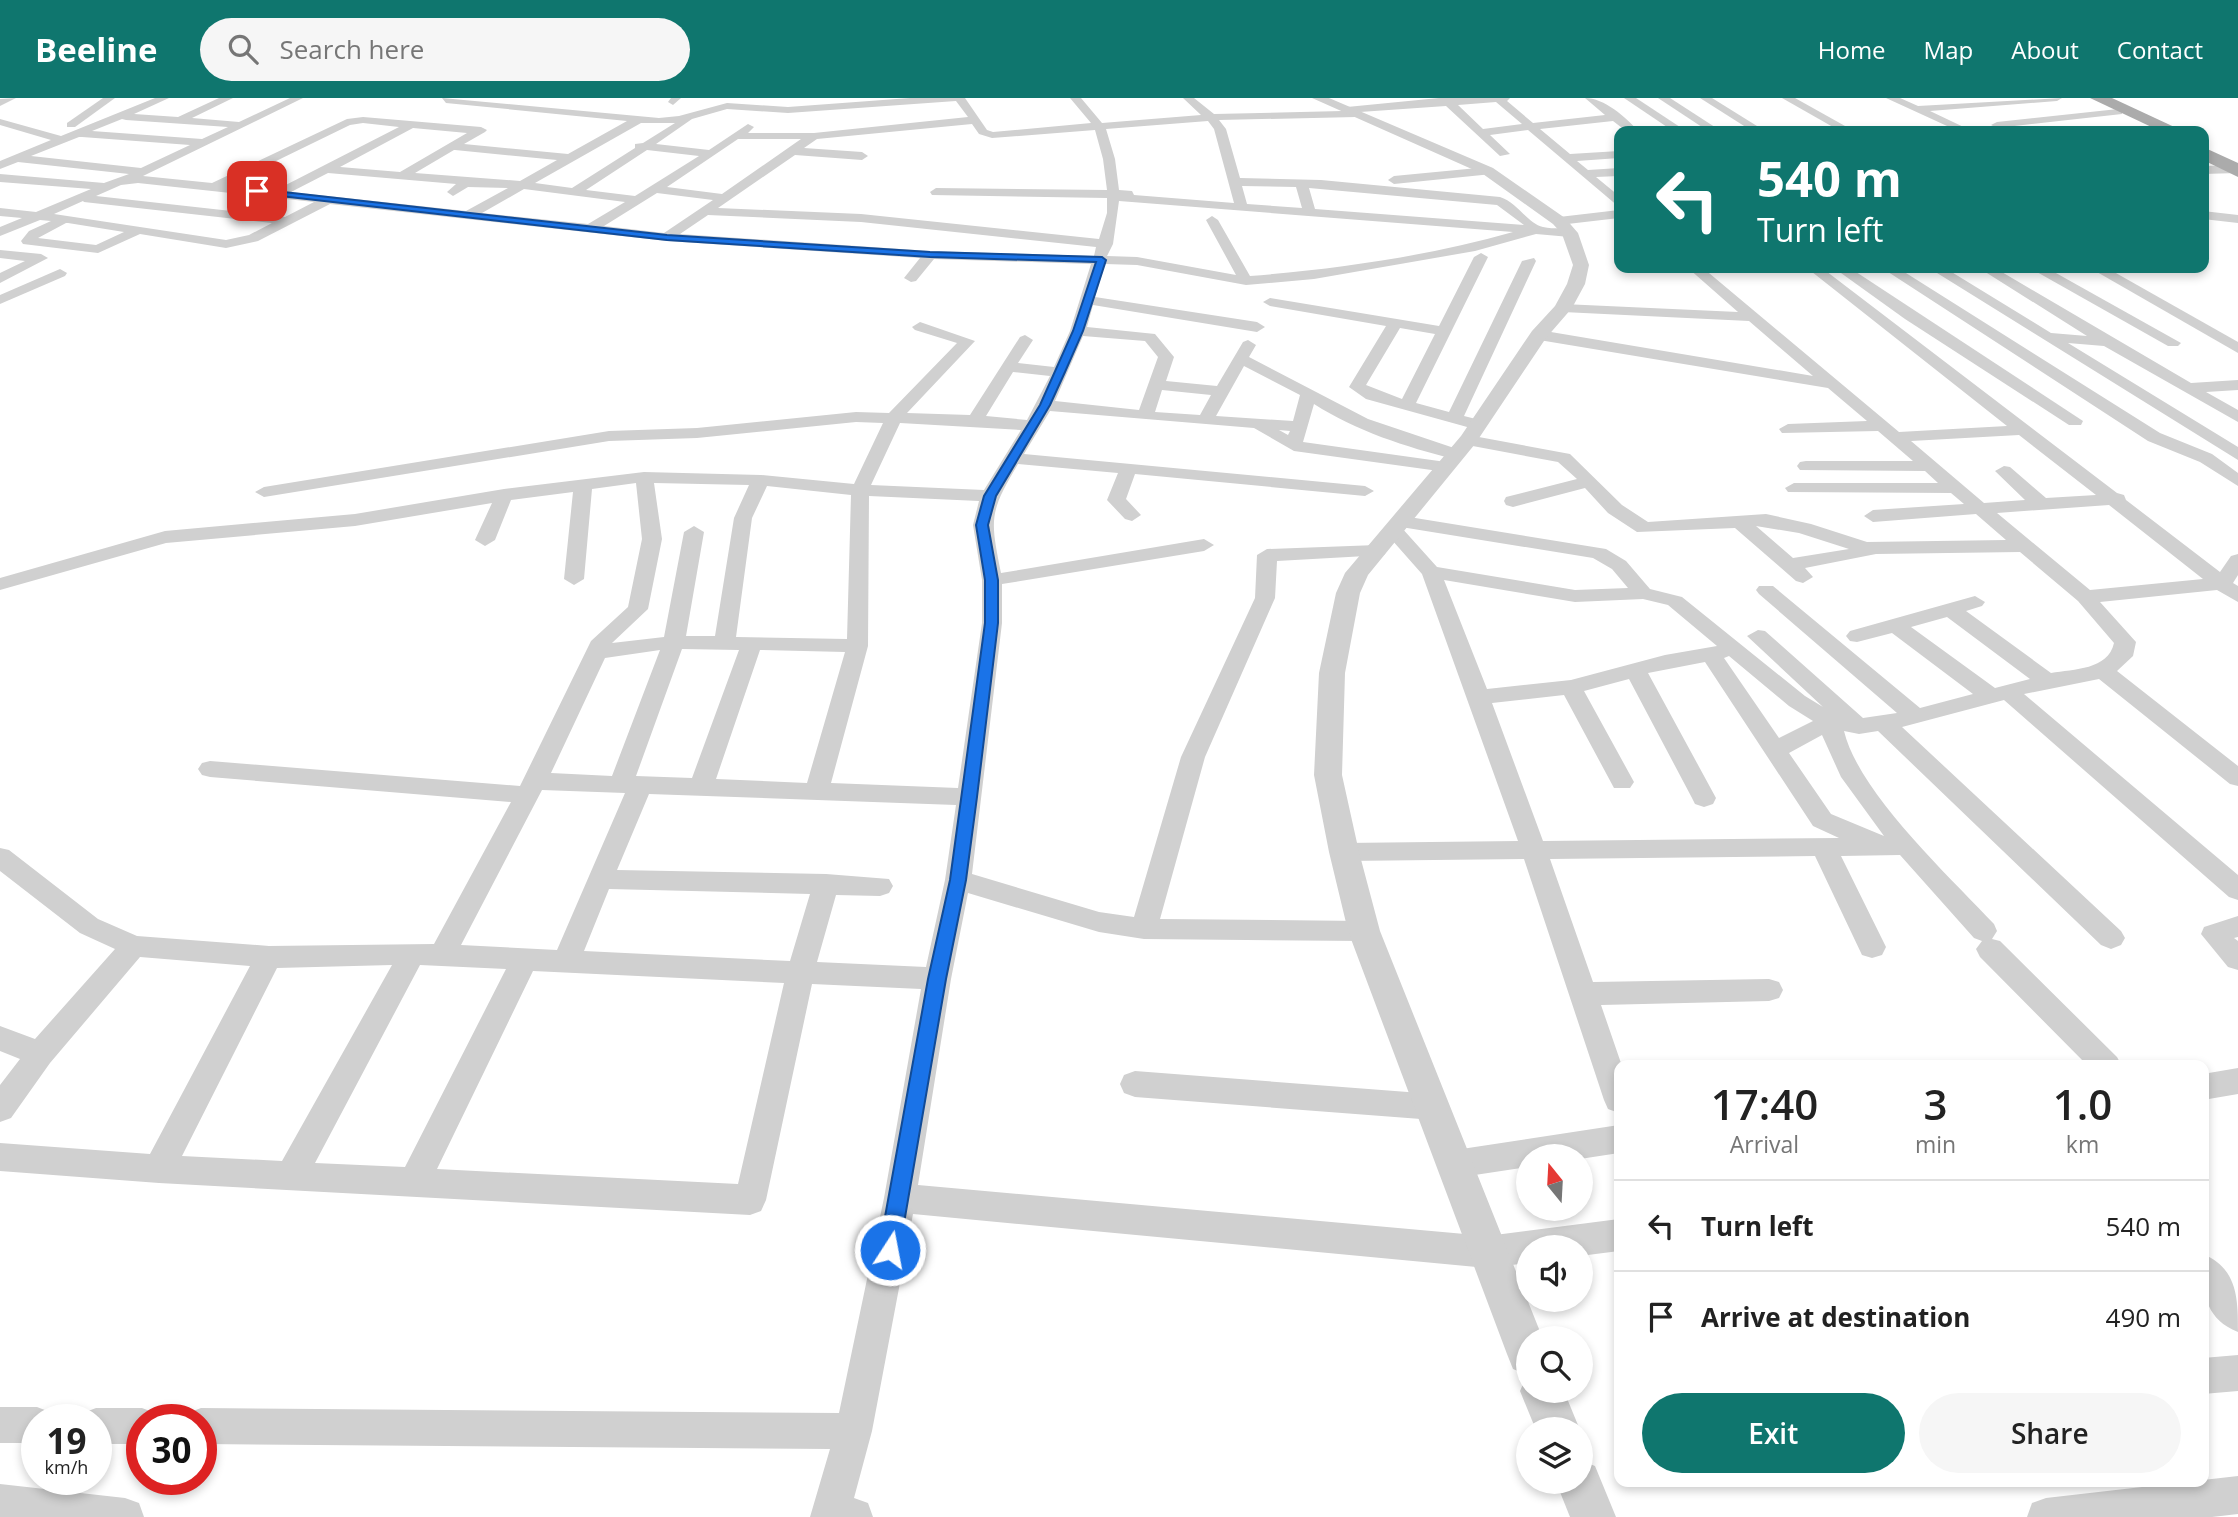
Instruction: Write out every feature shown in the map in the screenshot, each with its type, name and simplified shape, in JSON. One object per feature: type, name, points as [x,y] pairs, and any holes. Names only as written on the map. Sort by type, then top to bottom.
[{"type":"main road","points":[[2084,98],[2154,126]]},
{"type":"main road","points":[[2098,98],[2156,126]]},
{"type":"main road","points":[[2209,150],[2237,167]]},
{"type":"street","points":[[0,103],[11,98]]},
{"type":"street","points":[[0,165],[57,138],[110,98]]},
{"type":"street","points":[[493,105],[505,98]]},
{"type":"street","points":[[444,99],[601,116],[680,120],[742,101],[771,109],[891,99],[954,98]]},
{"type":"street","points":[[960,98],[983,132],[992,135],[1211,117],[1245,111],[1357,108],[1506,98]]},
{"type":"street","points":[[838,1515],[900,1198],[937,979],[958,880],[992,623],[992,580],[982,525],[990,496],[1060,372],[1078,331],[1106,244],[1119,213],[1100,126],[1075,98]]},
{"type":"street","points":[[1188,98],[1211,117],[1220,129],[1242,207]]},
{"type":"street","points":[[1318,98],[1357,108],[1488,171],[1564,227],[1581,265],[1576,284],[1563,308],[1539,335],[1391,535],[1357,573],[1348,593],[1332,673],[1328,775],[1364,931],[1517,1326]]},
{"type":"street","points":[[1498,98],[1614,199]]},
{"type":"street","points":[[1590,98],[1627,126]]},
{"type":"street","points":[[1629,98],[1672,126]]},
{"type":"street","points":[[1663,98],[1707,126]]},
{"type":"street","points":[[1705,98],[1751,126]]},
{"type":"street","points":[[1787,98],[1839,126]]},
{"type":"street","points":[[1892,98],[1955,126]]},
{"type":"street","points":[[1916,109],[2057,98]]},
{"type":"street","points":[[0,122],[57,138],[78,134],[159,100],[187,107],[252,112],[293,100]]},
{"type":"street","points":[[1447,100],[1504,153]]},
{"type":"street","points":[[2020,100],[2061,118]]},
{"type":"street","points":[[139,108],[211,106],[232,101]]},
{"type":"street","points":[[601,116],[621,104]]},
{"type":"street","points":[[137,138],[178,120],[187,107]]},
{"type":"street","points":[[403,175],[524,108]]},
{"type":"street","points":[[590,229],[711,154],[771,109]]},
{"type":"street","points":[[0,232],[125,180],[241,124],[252,112]]},
{"type":"street","points":[[1997,125],[2118,112]]},
{"type":"street","points":[[575,192],[693,116]]},
{"type":"street","points":[[118,117],[241,124]]},
{"type":"street","points":[[1483,132],[1616,117]]},
{"type":"street","points":[[469,215],[639,119]]},
{"type":"street","points":[[737,136],[814,136],[975,120]]},
{"type":"street","points":[[215,187],[346,122],[479,131]]},
{"type":"street","points":[[103,123],[225,132]]},
{"type":"street","points":[[278,194],[411,125]]},
{"type":"street","points":[[1220,129],[1294,125]]},
{"type":"street","points":[[78,134],[201,142]]},
{"type":"street","points":[[667,237],[721,197],[814,136]]},
{"type":"street","points":[[600,142],[711,154]]},
{"type":"street","points":[[455,147],[571,158]]},
{"type":"street","points":[[793,151],[862,156]]},
{"type":"street","points":[[1567,158],[1614,154]]},
{"type":"street","points":[[17,159],[140,171]]},
{"type":"street","points":[[2209,169],[2237,167]]},
{"type":"street","points":[[327,169],[457,179],[465,183],[523,186],[638,200]]},
{"type":"street","points":[[1376,181],[1488,171]]},
{"type":"street","points":[[1585,174],[1614,172]]},
{"type":"street","points":[[936,175],[937,209]]},
{"type":"street","points":[[0,178],[107,186]]},
{"type":"street","points":[[125,180],[215,187],[667,237],[930,255],[1095,278],[1257,327]]},
{"type":"street","points":[[1235,182],[1310,184],[1500,201],[1536,230]]},
{"type":"street","points":[[0,210],[56,183]]},
{"type":"street","points":[[452,192],[465,183]]},
{"type":"street","points":[[1310,184],[1301,189],[1310,212]]},
{"type":"street","points":[[656,189],[721,197]]},
{"type":"street","points":[[705,211],[861,218],[937,209],[1128,194]]},
{"type":"street","points":[[1113,195],[1536,230],[1564,227],[1614,215]]},
{"type":"street","points":[[80,198],[289,221]]},
{"type":"street","points":[[107,219],[145,231],[237,243],[289,221],[328,200]]},
{"type":"street","points":[[1343,200],[1524,218]]},
{"type":"street","points":[[116,201],[34,234],[27,241],[98,249],[197,210]]},
{"type":"street","points":[[937,209],[1106,244]]},
{"type":"street","points":[[0,210],[85,222],[133,214]]},
{"type":"street","points":[[2209,216],[2238,219]]},
{"type":"street","points":[[813,248],[861,218]]},
{"type":"street","points":[[1246,281],[1219,220],[1437,236],[1478,252]]},
{"type":"street","points":[[1095,278],[1162,264],[1246,281],[1275,280],[1478,252],[1536,230]]},
{"type":"street","points":[[1407,405],[1444,331],[1478,252]]},
{"type":"street","points":[[0,279],[41,258],[1,254]]},
{"type":"street","points":[[911,278],[930,255]]},
{"type":"street","points":[[1464,438],[1529,261]]},
{"type":"street","points":[[0,300],[60,273]]},
{"type":"street","points":[[1479,697],[1571,687],[1722,652],[1830,721],[1858,726],[1885,724],[2047,681],[2103,671],[2122,656],[2125,642],[2085,597],[1701,273]]},
{"type":"street","points":[[1820,273],[2230,589]]},
{"type":"street","points":[[1848,273],[1910,316],[2075,421]]},
{"type":"street","points":[[1896,273],[1988,334],[2154,437],[2206,458],[2238,481]]},
{"type":"street","points":[[1944,273],[2238,455]]},
{"type":"street","points":[[1994,273],[2238,417]]},
{"type":"street","points":[[2046,273],[2173,343]]},
{"type":"street","points":[[2107,273],[2238,348]]},
{"type":"street","points":[[1205,420],[1241,359],[1270,302],[1275,280]]},
{"type":"street","points":[[1270,302],[1444,331]]},
{"type":"street","points":[[1563,308],[1754,317]]},
{"type":"street","points":[[1395,324],[1357,387],[1373,396],[1407,405],[1464,438]]},
{"type":"street","points":[[817,792],[857,646],[860,490],[894,417],[967,341],[920,327]]},
{"type":"street","points":[[1078,331],[1150,337],[1166,357],[1145,416]]},
{"type":"street","points":[[1988,334],[2108,342]]},
{"type":"street","points":[[1539,335],[1833,384]]},
{"type":"street","points":[[975,420],[1025,340]]},
{"type":"street","points":[[1241,359],[1309,393],[1342,416],[1367,428],[1464,438],[1564,458],[1615,509],[1644,528],[1766,520],[1785,523],[1865,548],[2024,546]]},
{"type":"street","points":[[1006,367],[1060,372]]},
{"type":"street","points":[[2186,388],[2238,384]]},
{"type":"street","points":[[1156,385],[1222,391]]},
{"type":"street","points":[[1287,480],[1298,426],[1309,393]]},
{"type":"street","points":[[264,492],[581,439],[697,433],[833,418],[975,420],[1038,415],[1145,416],[1298,426]]},
{"type":"street","points":[[1257,424],[1294,446],[1464,438]]},
{"type":"street","points":[[1788,429],[2022,430]]},
{"type":"street","points":[[1012,458],[1128,470],[1287,480],[1365,491]]},
{"type":"street","points":[[1806,466],[1929,466]]},
{"type":"street","points":[[1128,470],[1116,499],[1132,515]]},
{"type":"street","points":[[2004,471],[2041,504]]},
{"type":"street","points":[[0,584],[164,537],[355,520],[504,495],[645,477],[761,480],[860,490],[990,496]]},
{"type":"street","points":[[442,955],[532,788],[602,641],[638,609],[652,539],[645,477]]},
{"type":"street","points":[[724,645],[743,518],[761,480]]},
{"type":"street","points":[[1513,501],[1589,481]]},
{"type":"street","points":[[574,579],[583,487]]},
{"type":"street","points":[[1794,488],[1956,488]]},
{"type":"street","points":[[485,540],[504,495]]},
{"type":"street","points":[[1873,516],[2116,499]]},
{"type":"street","points":[[1739,522],[1799,573],[1798,563],[1888,548]]},
{"type":"street","points":[[566,961],[601,879],[674,642],[694,533]]},
{"type":"street","points":[[1391,535],[1430,572],[1479,697],[1614,1086]]},
{"type":"street","points":[[1144,929],[1193,757],[1265,598],[1267,555],[1391,535],[1599,554],[1619,565],[1643,593]]},
{"type":"street","points":[[992,580],[1205,545]]},
{"type":"street","points":[[2230,589],[2238,560]]},
{"type":"street","points":[[1430,572],[1489,579],[1575,596],[1643,593],[1675,601],[1722,652],[1776,750],[1822,820],[1882,846]]},
{"type":"street","points":[[2085,597],[2230,589]]},
{"type":"street","points":[[1766,590],[1916,717]]},
{"type":"street","points":[[1857,636],[1975,602]]},
{"type":"street","points":[[1951,610],[2047,681]]},
{"type":"street","points":[[1895,625],[2001,695],[2238,890]]},
{"type":"street","points":[[1758,636],[1858,726]]},
{"type":"street","points":[[597,652],[674,642],[751,646],[857,646]]},
{"type":"street","points":[[701,787],[751,646]]},
{"type":"street","points":[[1636,671],[1704,798]]},
{"type":"street","points":[[2103,671],[2238,778]]},
{"type":"street","points":[[1571,687],[1622,782]]},
{"type":"street","points":[[1776,750],[1830,721]]},
{"type":"street","points":[[1830,721],[1830,737],[1843,761],[1908,845],[1987,940],[2101,1060]]},
{"type":"street","points":[[1885,724],[2111,938]]},
{"type":"street","points":[[210,769],[532,788],[631,785],[970,797]]},
{"type":"street","points":[[1344,852],[1908,845]]},
{"type":"street","points":[[1824,848],[1872,947]]},
{"type":"street","points":[[0,858],[89,926],[134,946],[269,957],[412,954],[937,979]]},
{"type":"street","points":[[601,879],[880,886]]},
{"type":"street","points":[[958,880],[1099,922],[1144,929],[1364,931]]},
{"type":"street","points":[[0,1157],[159,1169],[750,1200],[801,971],[826,884]]},
{"type":"street","points":[[2238,926],[2214,934],[2238,959]]},
{"type":"street","points":[[0,1109],[40,1054],[134,946]]},
{"type":"street","points":[[290,1176],[412,954]]},
{"type":"street","points":[[159,1169],[269,957]]},
{"type":"street","points":[[414,1182],[525,959]]},
{"type":"street","points":[[1582,994],[1769,990]]},
{"type":"street","points":[[0,1038],[40,1054]]},
{"type":"street","points":[[2209,1086],[2238,1081]]},
{"type":"street","points":[[1135,1084],[1434,1107]]},
{"type":"street","points":[[1455,1164],[1614,1140]]},
{"type":"street","points":[[900,1198],[1487,1252],[1614,1236]]},
{"type":"street","points":[[2209,1278],[2238,1315]]},
{"type":"street","points":[[2209,1375],[2238,1373]]},
{"type":"street","points":[[0,1425],[21,1425]]},
{"type":"street","points":[[217,1426],[854,1432]]},
{"type":"street","points":[[1584,1494],[1593,1517]]},
{"type":"street","points":[[2046,1517],[2238,1495]]},
{"type":"street","points":[[0,1503],[125,1517]]},
{"type":"route","points":[[257,191],[667,237],[930,255],[1102,260],[1078,331],[1060,372],[1045,405],[990,496],[982,525],[992,580],[992,623],[970,797],[958,880],[937,979],[890,1250]]}]
